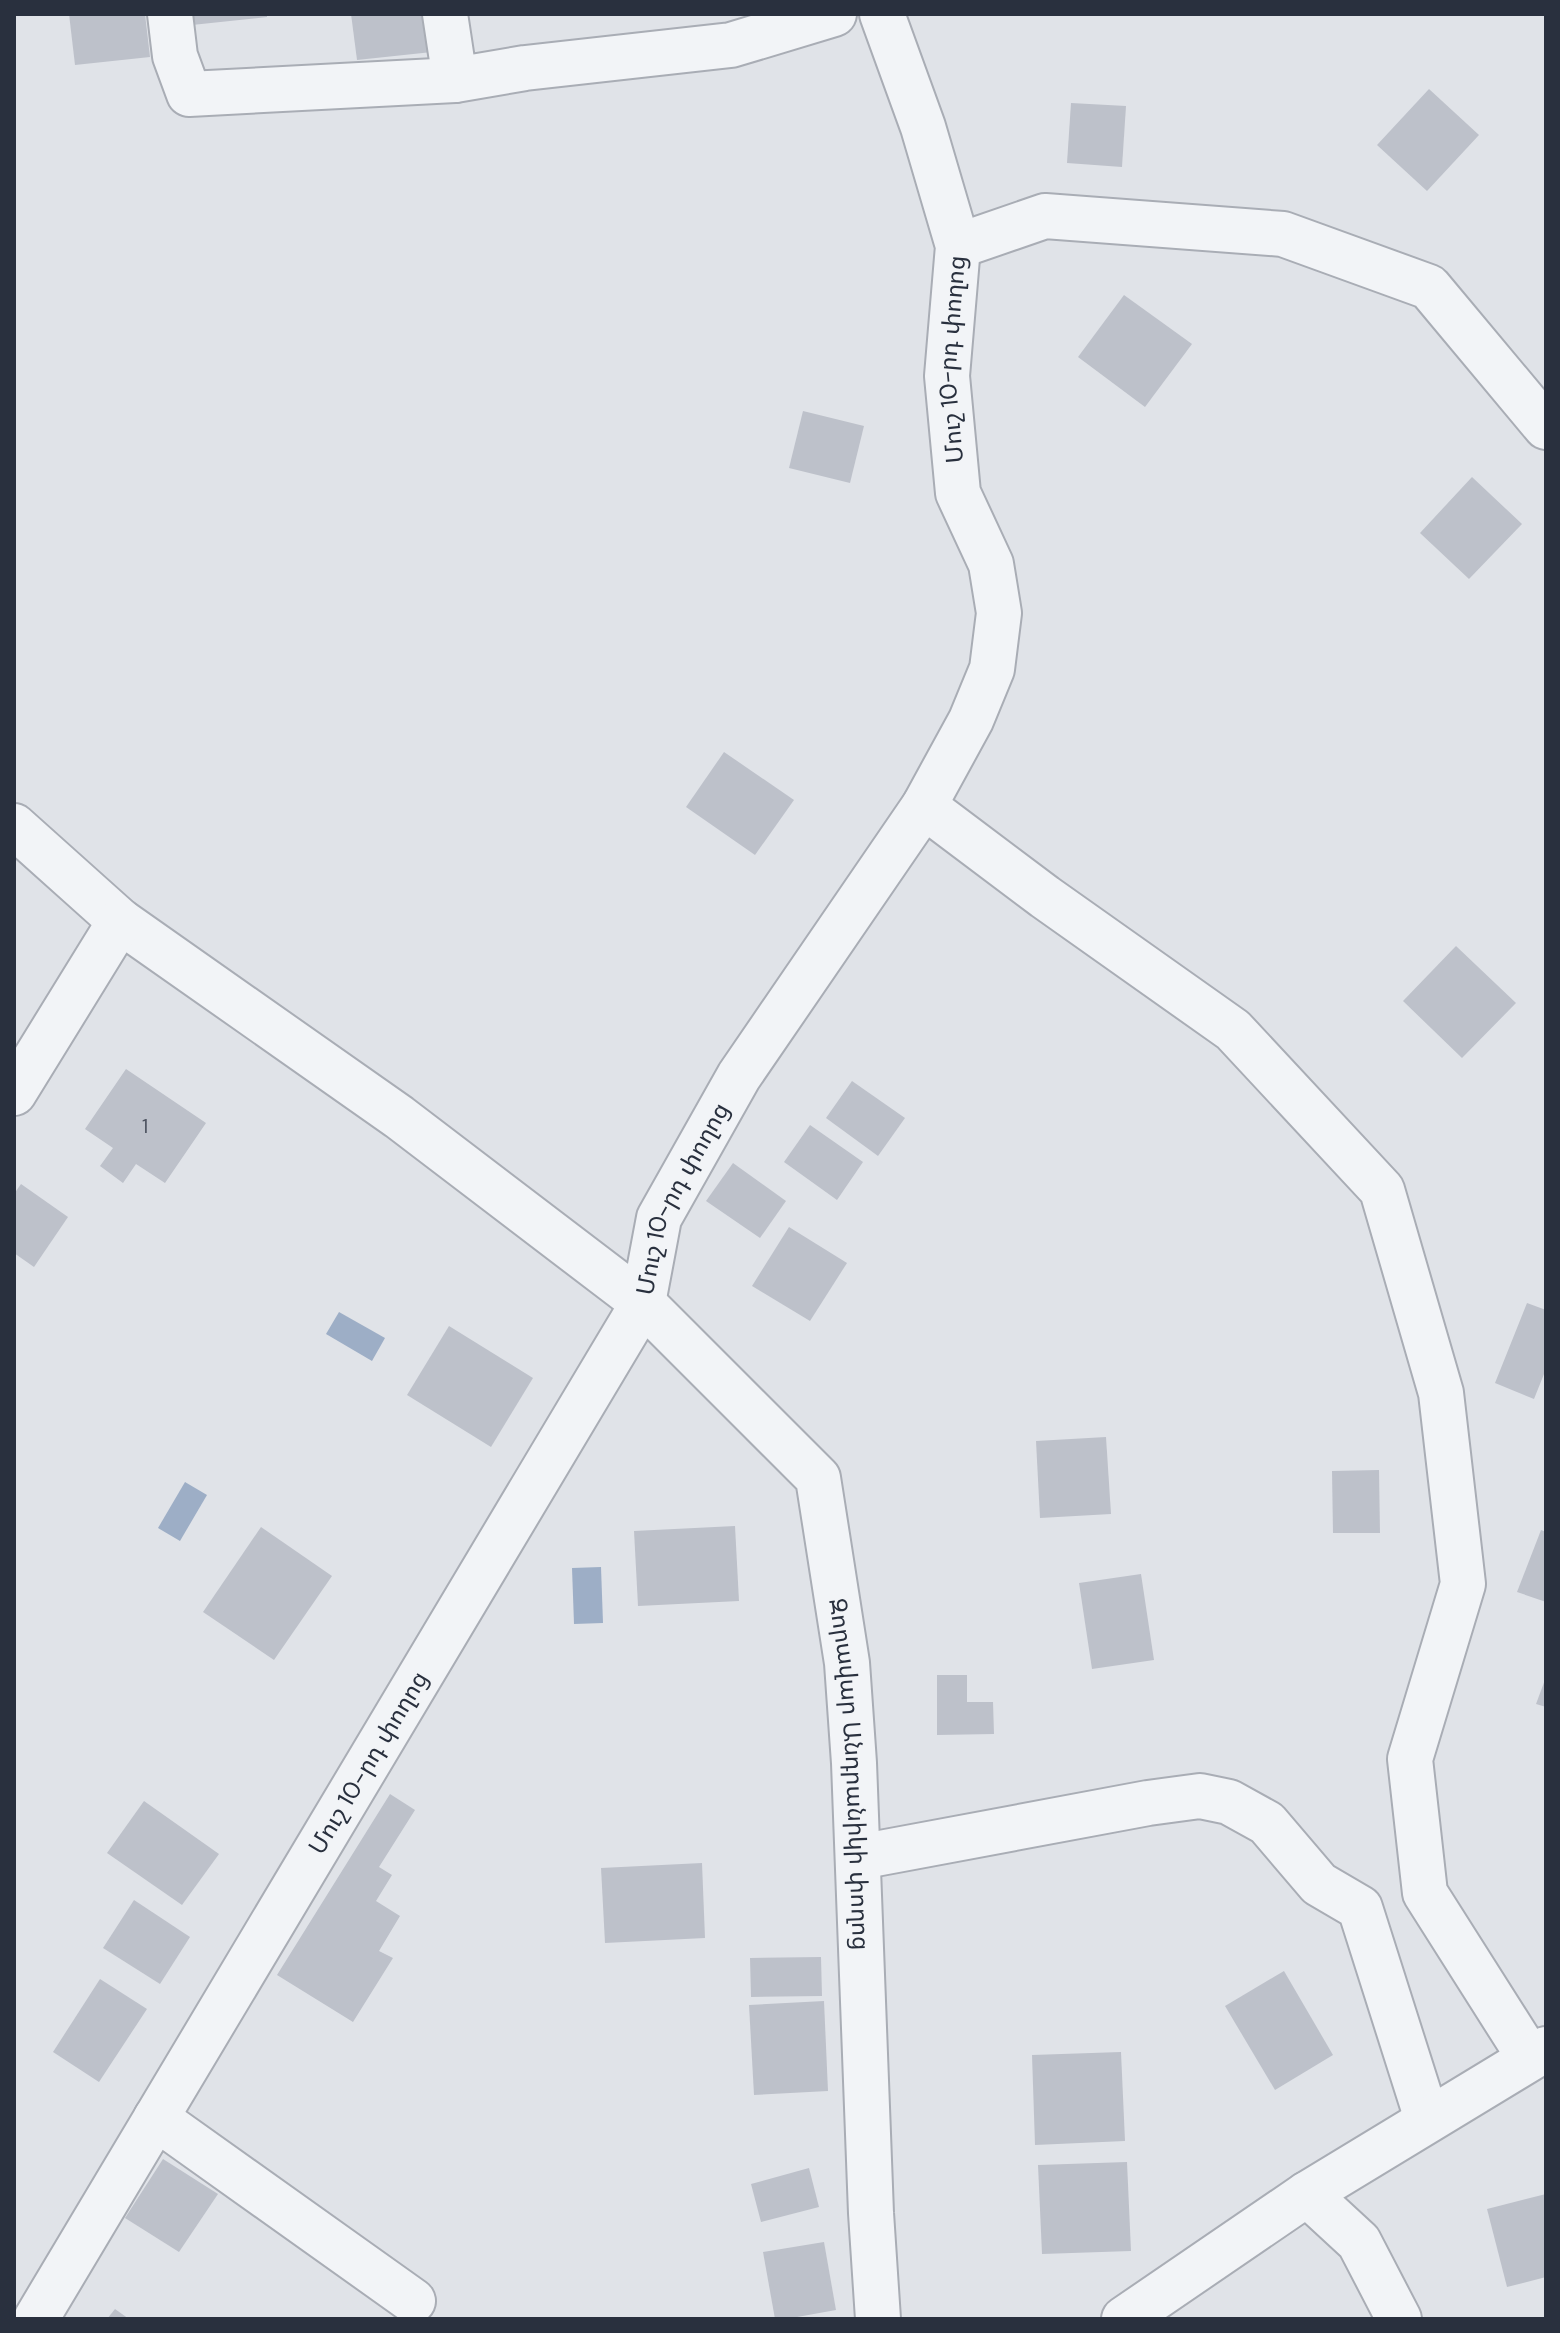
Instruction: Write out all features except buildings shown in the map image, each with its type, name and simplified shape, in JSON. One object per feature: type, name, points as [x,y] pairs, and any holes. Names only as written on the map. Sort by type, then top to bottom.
[{"type":"street","points":[[170,14],[175,56],[189,94],[455,80],[525,68],[731,45],[834,14]]},
{"type":"street","points":[[445,14],[455,80]]},
{"type":"street","name":"Մուշ 10-րդ փողոց","points":[[36,2319],[643,1303],[659,1218],[739,1076],[924,806],[971,720],[992,669],[999,613],[991,564],[958,493],[947,376],[958,246],[923,127],[882,14]]},
{"type":"street","points":[[958,246],[1045,216],[1283,234],[1429,287],[1546,427]]},
{"type":"street","points":[[924,806],[1045,897],[1233,1030],[1382,1190],[1441,1393],[1463,1584],[1410,1759],[1425,1893],[1537,2053],[1307,2194],[1124,2319]]},
{"type":"street","name":"Զորավար Անդրանիկի փողոց","points":[[14,826],[120,921],[399,1117],[643,1303],[818,1478],[847,1663],[859,1857],[878,2319]]},
{"type":"street","points":[[14,1093],[120,921]]},
{"type":"street","points":[[859,1857],[1148,1803],[1200,1796],[1229,1802],[1267,1823],[1319,1884],[1360,1908],[1427,2119]]},
{"type":"street","points":[[156,2118],[413,2301]]},
{"type":"street","points":[[1307,2194],[1359,2242],[1399,2319]]},
{"type":"water","points":[[339,1312],[385,1338],[372,1361],[326,1334]]},
{"type":"water","points":[[185,1482],[207,1495],[180,1541],[158,1528]]},
{"type":"water","points":[[601,1567],[603,1623],[574,1624],[572,1568]]}]
